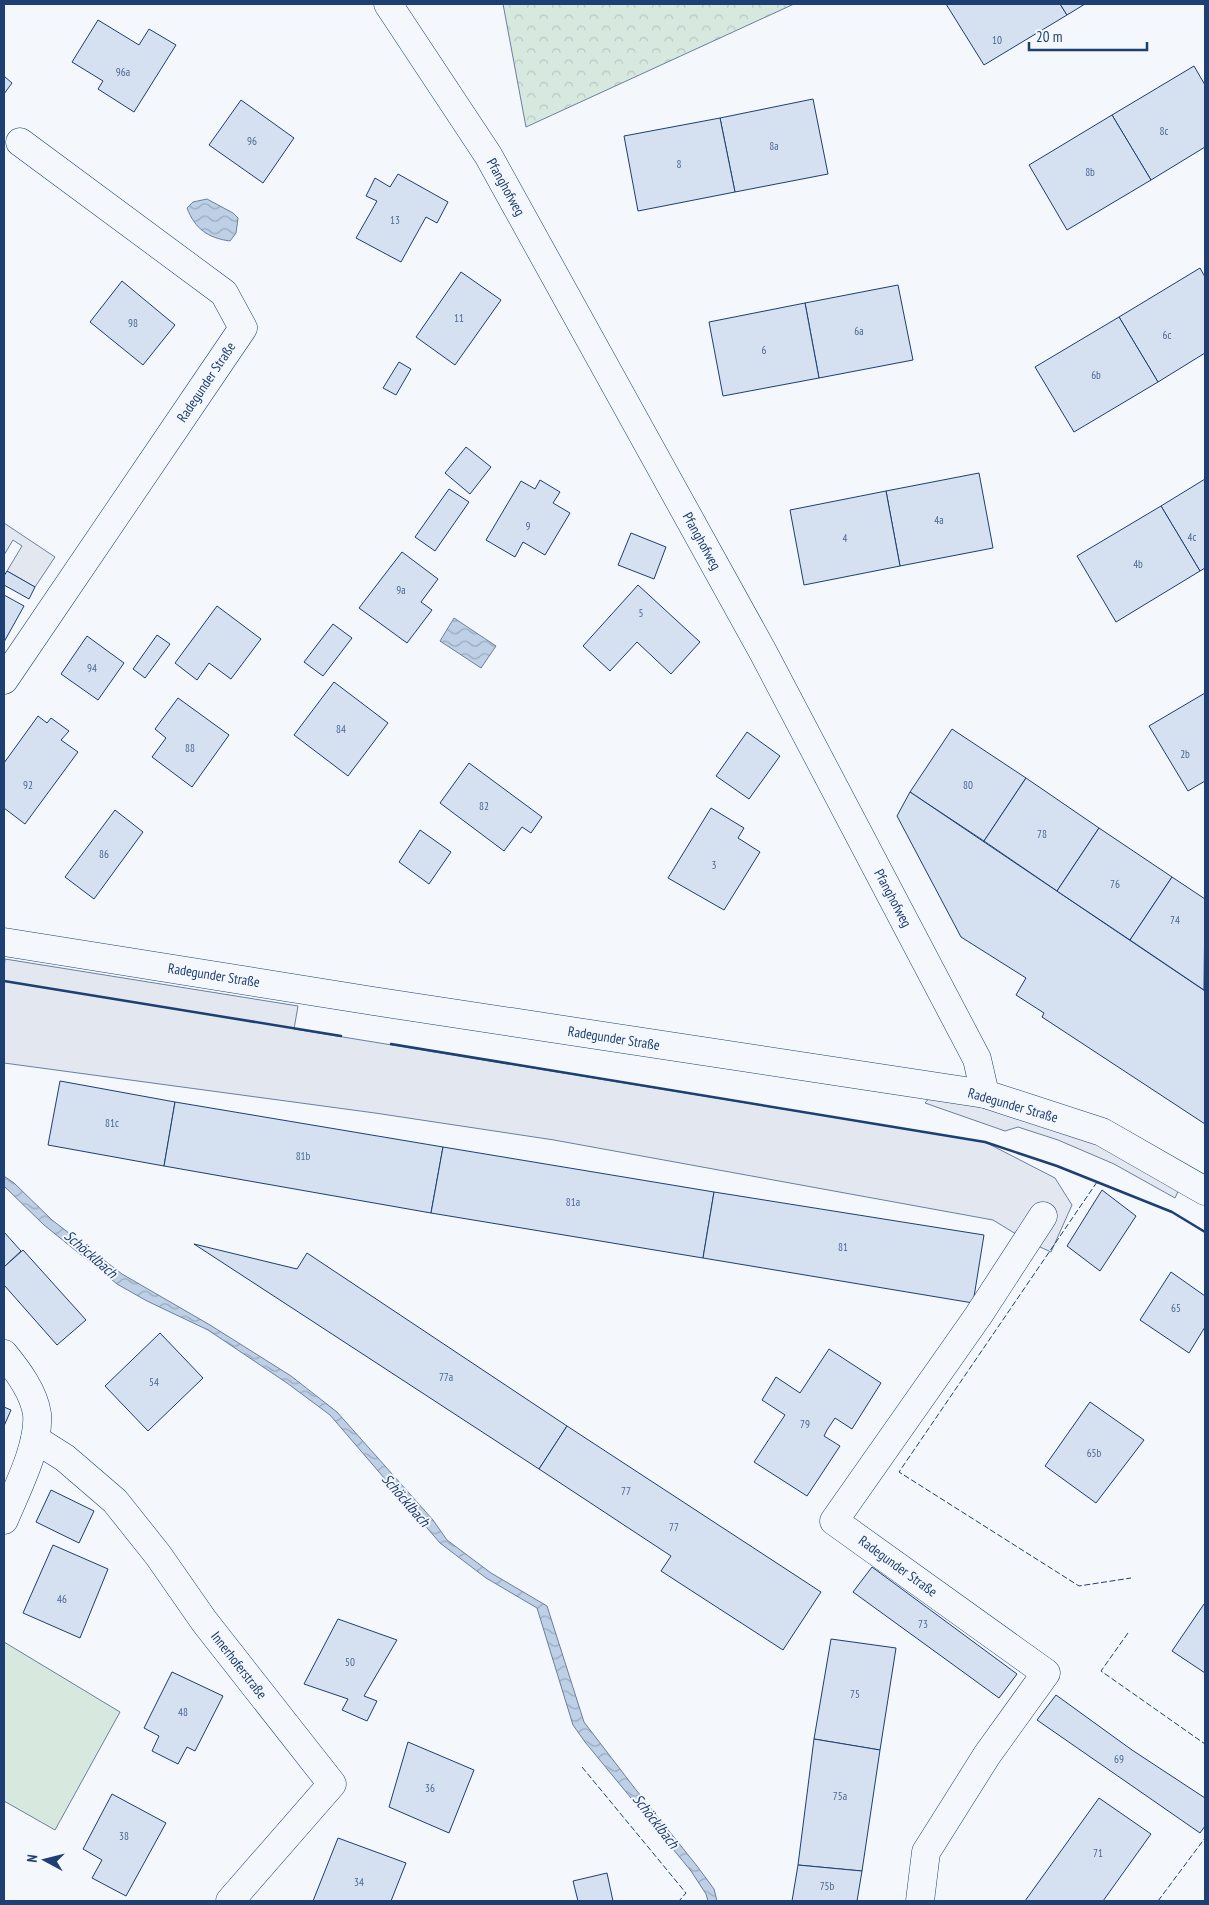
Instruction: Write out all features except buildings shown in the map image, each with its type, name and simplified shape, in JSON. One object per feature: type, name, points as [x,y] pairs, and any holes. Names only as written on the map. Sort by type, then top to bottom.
[{"type":"street","name":"Pfanghofweg","points":[[388,4],[488,155],[763,652],[977,1059],[985,1094]]},
{"type":"street","name":"Radegunder Straße","points":[[4,680],[243,328],[224,293],[20,142]]},
{"type":"street","name":"Radegunder Straße","points":[[4,942],[372,1001],[985,1094],[1102,1132],[1168,1168],[1205,1191]]},
{"type":"street","name":"Radegunder Straße","points":[[920,1901],[926,1852],[987,1755],[1046,1673],[834,1521],[978,1316],[1043,1216]]},
{"type":"street","points":[[4,1354],[28,1389],[36,1413],[35,1439],[12,1479],[4,1520]]},
{"type":"street","name":"Innerhoferstraße","points":[[35,1439],[65,1458],[115,1501],[158,1555],[204,1621],[332,1784],[230,1901]]},
{"type":"green space","points":[[503,4],[794,4],[526,127]]},
{"type":"green space","points":[[4,1642],[120,1712],[55,1830],[4,1801]]},
{"type":"shaded area","points":[[4,523],[55,557],[35,587],[7,571],[22,546],[13,540],[4,555]]},
{"type":"shaded area","points":[[5,959],[298,1006],[294,1029],[985,1142],[1055,1178],[1072,1205],[1051,1252],[1029,1242],[993,1220],[554,1140],[375,1113],[4,1063]]},
{"type":"shaded area","points":[[931,1096],[979,1104],[1090,1135],[1183,1181],[1175,1198],[1114,1164],[1058,1140],[1018,1127],[1005,1131],[925,1103]]},
{"type":"water","points":[[207,199],[233,213],[238,218],[236,233],[230,241],[209,235],[198,227],[190,215],[187,208],[193,202]]},
{"type":"water","points":[[454,618],[496,646],[481,668],[440,641]]},
{"type":"water","name":"Schöcklbach","points":[[4,1176],[14,1183],[52,1220],[122,1274],[210,1325],[291,1376],[337,1412],[433,1520],[447,1540],[491,1573],[547,1606],[584,1722],[697,1866],[714,1889],[717,1901],[708,1901],[706,1894],[691,1871],[573,1725],[537,1608],[486,1578],[440,1543],[330,1415],[287,1383],[208,1330],[147,1301],[117,1284],[44,1225],[4,1186]]},
{"type":"fence","points":[[1097,1182],[899,1472],[1079,1586],[1131,1578]]},
{"type":"fence","points":[[1128,1633],[1101,1671],[1205,1744]]},
{"type":"fence","points":[[582,1767],[686,1893],[679,1901]]},
{"type":"fence","points":[[1158,1901],[1205,1838]]},
{"type":"wall","points":[[4,981],[341,1036]]},
{"type":"wall","points":[[391,1044],[985,1142],[1057,1166],[1172,1212],[1205,1232]]}]
